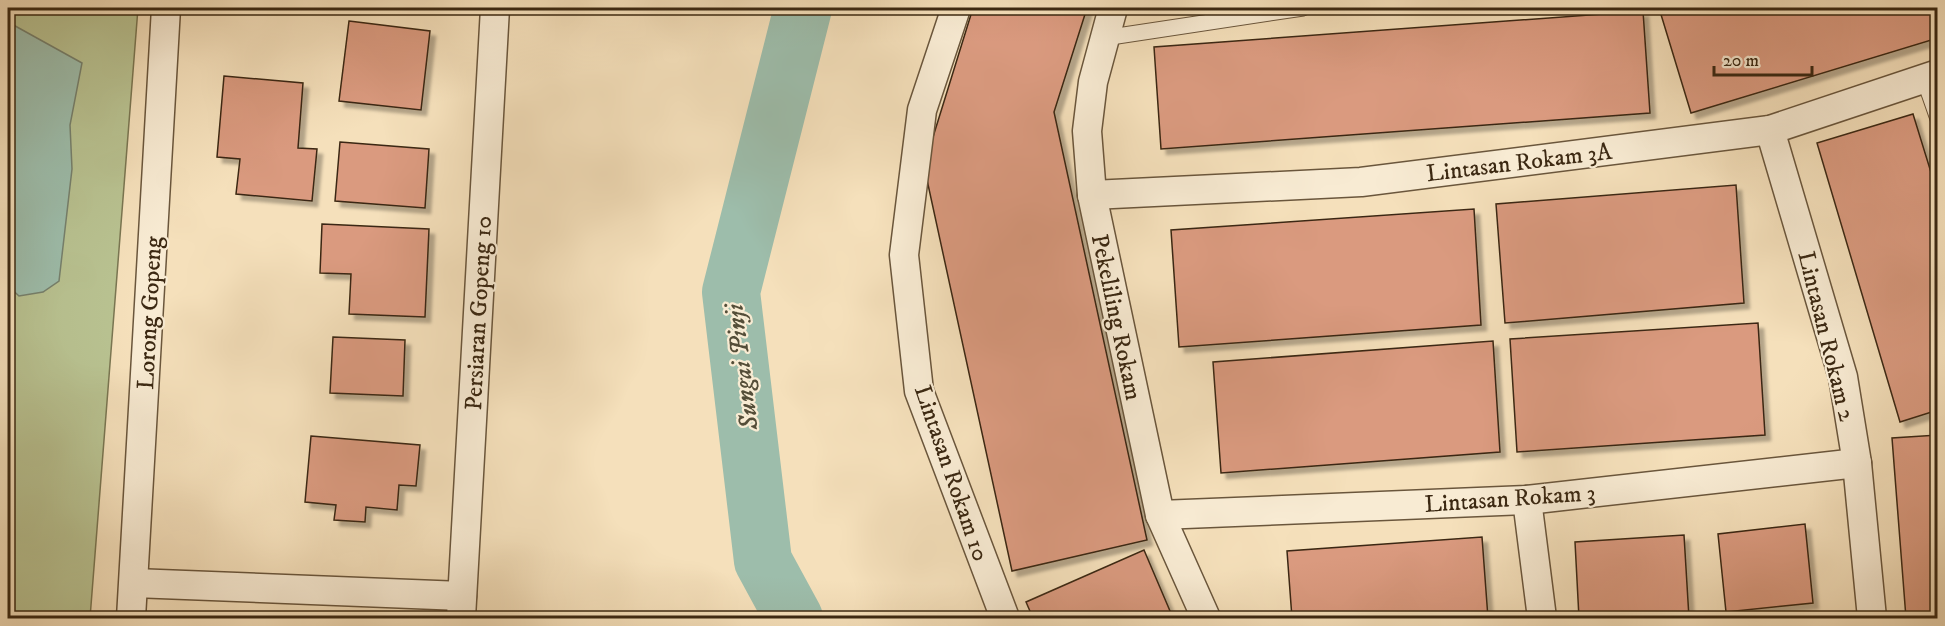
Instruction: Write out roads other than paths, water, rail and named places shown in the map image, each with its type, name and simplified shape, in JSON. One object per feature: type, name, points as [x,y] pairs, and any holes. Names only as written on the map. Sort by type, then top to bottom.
[{"type":"street","name":"Lorong Gopeng","points":[[131,618],[166,8]]},
{"type":"street","name":"Persiaran Gopeng 10","points":[[461,607],[495,8]]},
{"type":"street","name":"Lintasan Rokam 10","points":[[956,8],[922,110],[904,255],[919,391],[1005,618]]},
{"type":"street","name":"Pekeliling Rokam","points":[[1113,8],[1093,82],[1087,131],[1092,195],[1160,515],[1206,618]]},
{"type":"street","name":"Lintasan Rokam 3A","points":[[1092,195],[1361,182],[1770,129],[1931,77]]},
{"type":"street","name":"Lintasan Rokam 2","points":[[1770,129],[1843,377],[1857,464],[1872,618]]},
{"type":"street","name":"Lintasan Rokam 3","points":[[1160,515],[1527,500],[1857,464]]},
{"type":"street","points":[[1527,500],[1542,618]]},
{"type":"street","points":[[134,583],[461,607]]},
{"type":"lane","points":[[1104,38],[1303,8]]},
{"type":"lane","points":[[1931,77],[1938,119]]},
{"type":"waterway","name":"Sungai Pinji","points":[[794,618],[763,561],[731,292],[803,8]]}]
